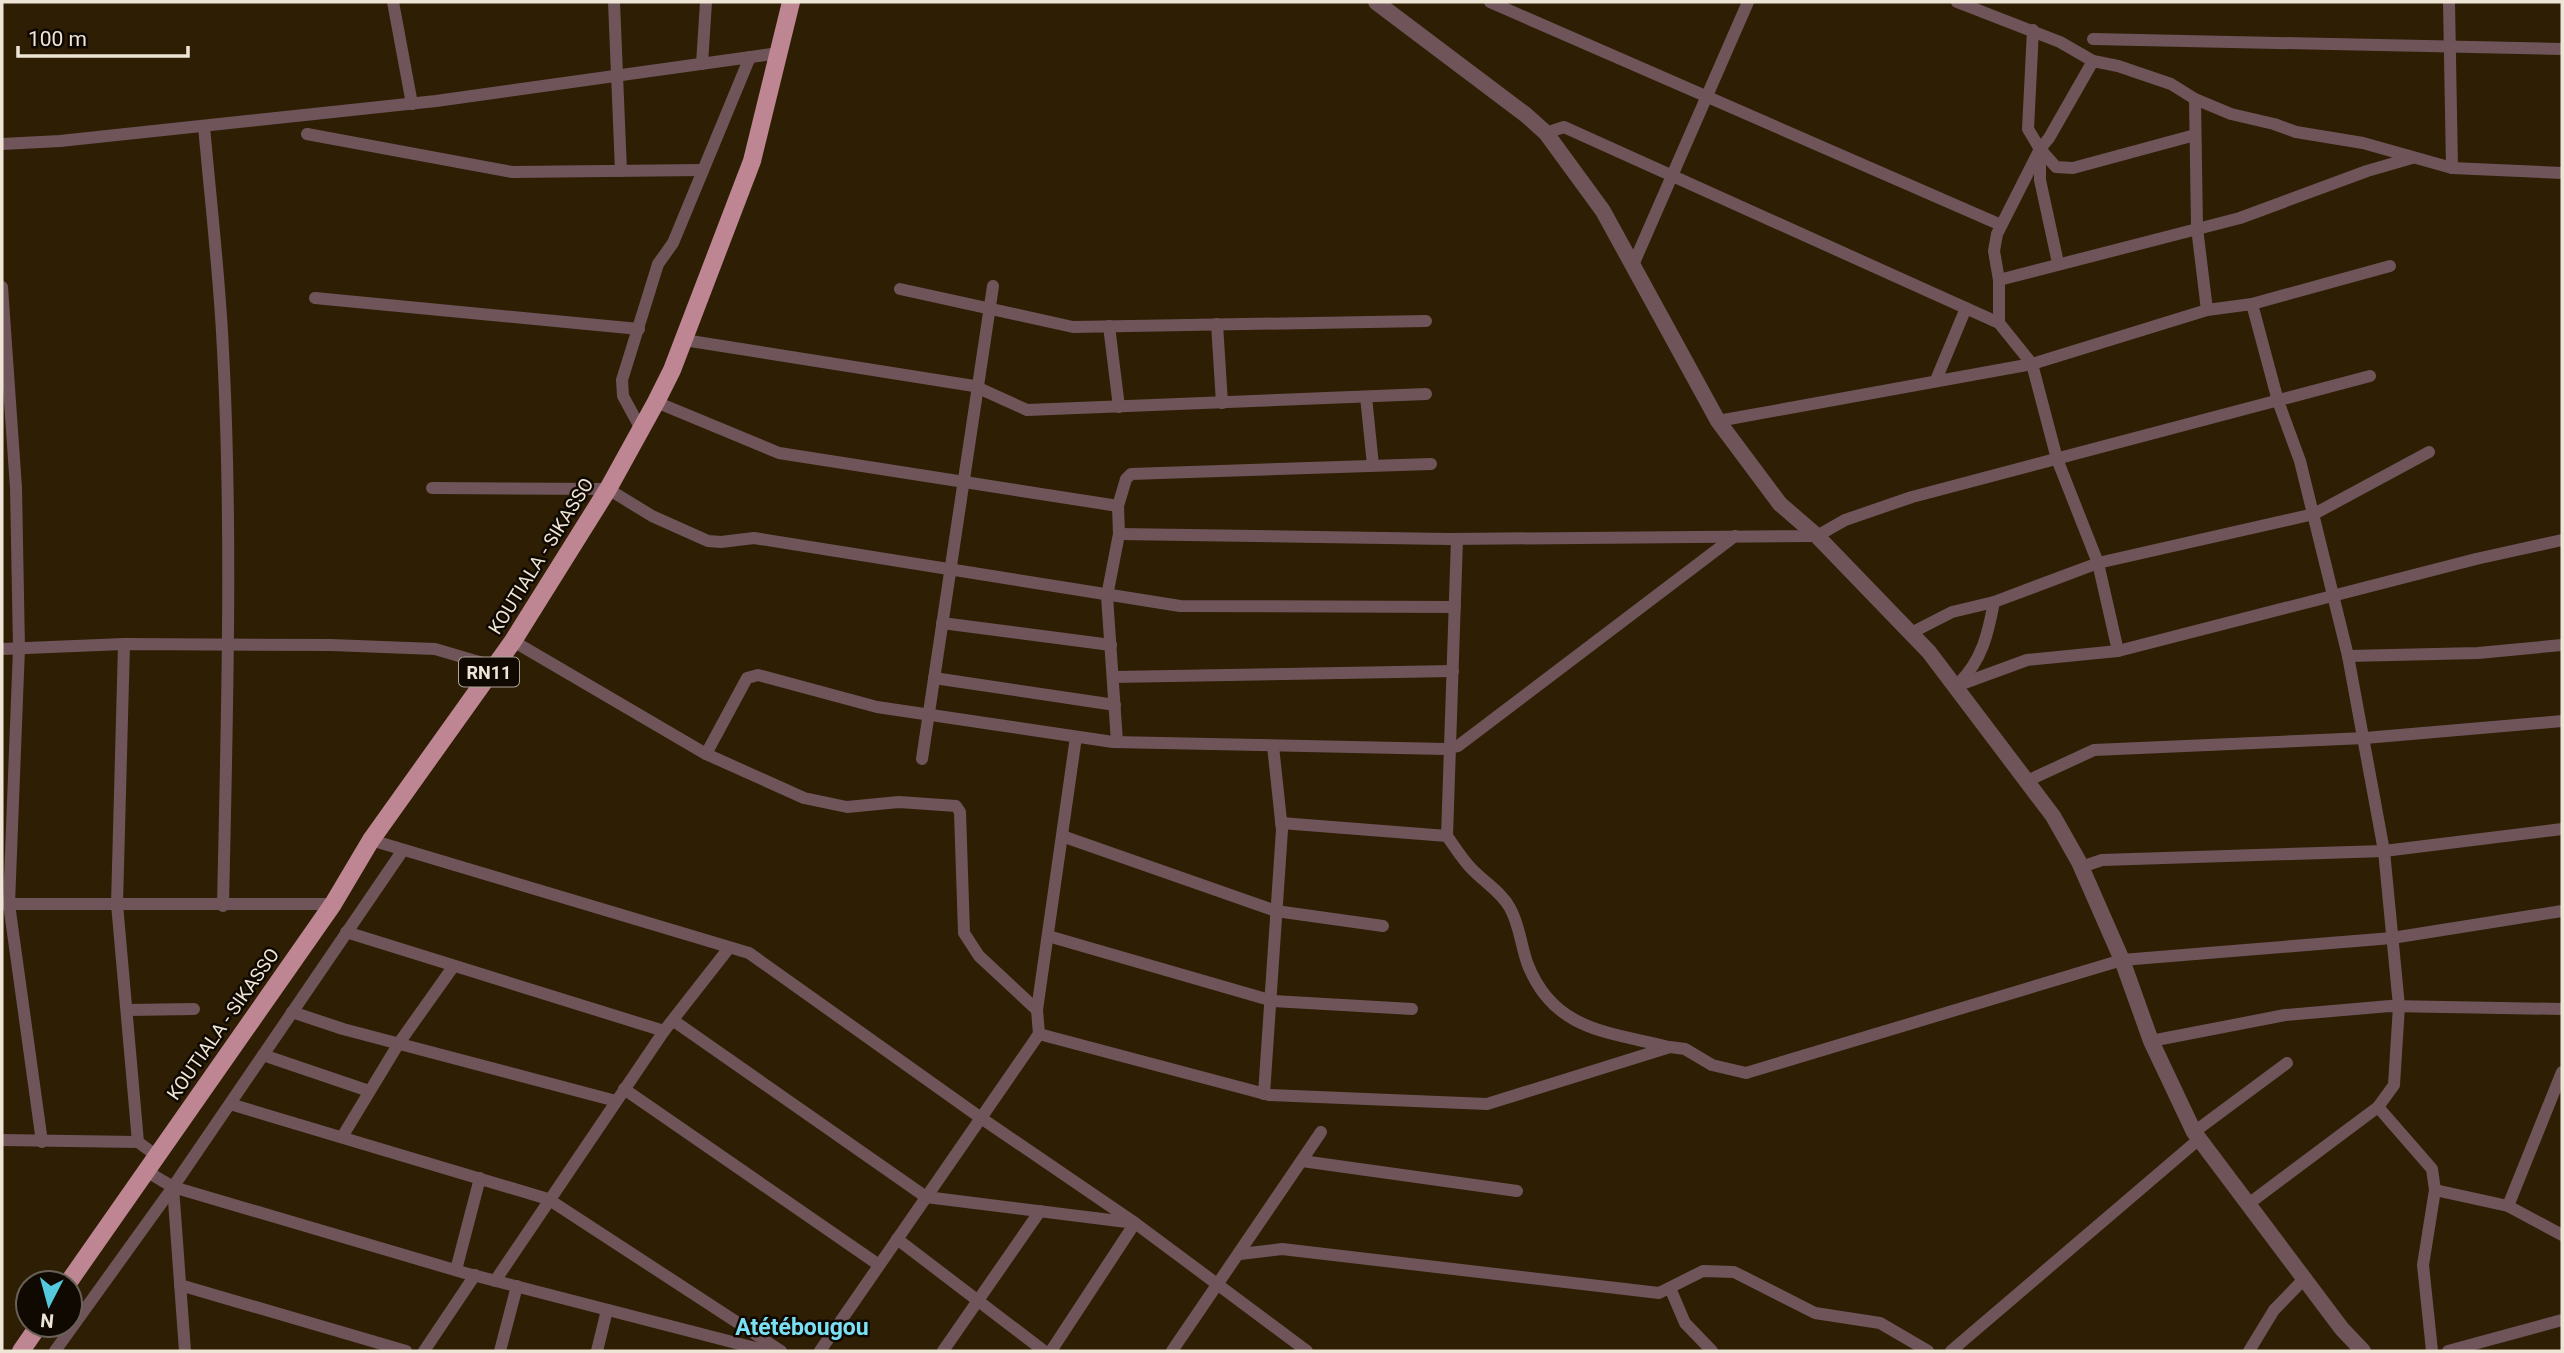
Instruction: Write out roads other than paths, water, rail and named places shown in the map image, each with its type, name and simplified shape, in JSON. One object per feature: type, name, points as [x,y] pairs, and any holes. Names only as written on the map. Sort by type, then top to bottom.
[{"type":"main road","name":"KOUTIALA - SIKASSO","points":[[78,1269],[333,904],[371,840],[513,641],[608,489],[642,429],[684,340],[752,161],[791,2]]},
{"type":"street","points":[[393,2],[412,104]]},
{"type":"street","points":[[614,2],[621,171]]},
{"type":"street","points":[[702,64],[706,2]]},
{"type":"street","points":[[1376,2],[1394,9],[1546,133],[1603,211],[1718,421],[1780,504],[1817,536],[1911,632],[1956,686],[2053,816],[2081,867],[2122,960],[2151,1041],[2196,1136],[2342,1329],[2363,1351]]},
{"type":"street","points":[[1490,2],[2001,225]]},
{"type":"street","points":[[1633,265],[1748,2]]},
{"type":"street","points":[[1957,2],[2033,30],[2093,61],[2118,66],[2171,85],[2195,99],[2231,114],[2296,132],[2363,144],[2452,168],[2562,173]]},
{"type":"street","points":[[2448,2],[2452,168]]},
{"type":"street","points":[[2033,30],[2028,129],[2040,149],[2056,167],[2074,168],[2195,135]]},
{"type":"street","points":[[2093,39],[2562,49]]},
{"type":"street","points":[[2,144],[60,141],[412,104],[779,53]]},
{"type":"street","points":[[642,429],[623,394],[622,380],[658,264],[673,243],[750,57]]},
{"type":"street","points":[[1999,323],[1999,280],[1994,251],[2001,225],[2040,149],[2093,61]]},
{"type":"street","points":[[2195,99],[2197,228],[2207,310]]},
{"type":"street","points":[[204,126],[222,331],[228,646],[223,906]]},
{"type":"street","points":[[1546,133],[1564,127],[1999,323],[2032,364],[2057,458],[2098,563],[2118,651]]},
{"type":"street","points":[[307,134],[512,172],[703,170]]},
{"type":"street","points":[[2040,149],[2040,180],[2058,263]]},
{"type":"street","points":[[1999,280],[2240,218],[2367,171],[2412,158]]},
{"type":"street","points":[[1718,421],[2032,364],[2207,310],[2252,304],[2390,266]]},
{"type":"street","points":[[922,759],[993,286]]},
{"type":"street","points":[[2,287],[6,422],[16,488],[19,648],[5,904],[42,1142]]},
{"type":"street","points":[[900,289],[1073,327],[1426,321]]},
{"type":"street","points":[[315,298],[639,329]]},
{"type":"street","points":[[2247,1205],[2378,1107],[2394,1085],[2399,1006],[2384,851],[2348,656],[2300,461],[2278,401],[2252,304]]},
{"type":"street","points":[[1936,380],[1966,309]]},
{"type":"street","points":[[1217,324],[1222,403]]},
{"type":"street","points":[[1109,326],[1119,407]]},
{"type":"street","points":[[684,340],[978,388],[1027,410],[1426,394]]},
{"type":"street","points":[[1119,534],[1457,539],[1817,536],[1845,520],[1912,497],[2370,376]]},
{"type":"street","points":[[1366,397],[1373,465]]},
{"type":"street","points":[[656,402],[779,453],[1118,506]]},
{"type":"street","points":[[1911,632],[1952,612],[1994,602],[2098,563],[2314,514],[2429,452]]},
{"type":"street","points":[[1117,742],[1107,596],[1119,534],[1118,506],[1126,479],[1131,474],[1432,464]]},
{"type":"street","points":[[432,488],[608,489],[652,516],[708,541],[754,538],[1180,606],[1455,607]]},
{"type":"street","points":[[706,754],[747,678],[758,675],[877,708],[1117,742],[1458,747],[1735,536]]},
{"type":"street","points":[[1457,539],[1447,836],[1468,866],[1503,898],[1510,908],[1528,965],[1548,1001],[1582,1026],[1596,1031],[1685,1049],[1712,1065],[1746,1073],[2122,960],[2392,939],[2562,911]]},
{"type":"street","points":[[1956,686],[2027,660],[2118,651],[2333,595],[2562,540]]},
{"type":"street","points":[[1956,686],[1973,668],[1990,624],[1994,602]]},
{"type":"street","points":[[942,623],[1111,645]]},
{"type":"street","points":[[513,641],[706,754],[804,798],[847,807],[899,802],[956,806],[960,812],[964,933],[979,956],[1037,1010]]},
{"type":"street","points":[[124,644],[117,904],[138,1142]]},
{"type":"street","points":[[2,649],[124,644],[331,645],[435,649],[494,666]]},
{"type":"street","points":[[2348,656],[2478,653],[2562,645]]},
{"type":"street","points":[[1113,677],[1452,671]]},
{"type":"street","points":[[934,678],[1115,705]]},
{"type":"street","points":[[2027,781],[2094,750],[2365,738],[2562,721]]},
{"type":"street","points":[[820,1351],[1039,1034],[1037,1010],[1076,737]]},
{"type":"street","points":[[1264,1094],[1281,823],[1273,746]]},
{"type":"street","points":[[1281,823],[1447,836]]},
{"type":"street","points":[[2081,867],[2102,860],[2384,851],[2562,829]]},
{"type":"street","points":[[1062,836],[1276,911],[1383,926]]},
{"type":"street","points":[[371,840],[749,953],[981,1118],[1135,1223],[1307,1351]]},
{"type":"street","points":[[55,1351],[173,1187],[403,850]]},
{"type":"street","points":[[5,904],[333,904]]},
{"type":"street","points":[[346,932],[453,967],[669,1026],[926,1197],[1135,1223]]},
{"type":"street","points":[[1048,936],[1270,1000],[1412,1009]]},
{"type":"street","points":[[495,1281],[624,1089],[729,948]]},
{"type":"street","points":[[342,1137],[398,1043],[453,967]]},
{"type":"street","points":[[2151,1041],[2285,1015],[2399,1006],[2562,1009]]},
{"type":"street","points":[[127,1010],[194,1009]]},
{"type":"street","points":[[292,1012],[616,1101]]},
{"type":"street","points":[[1039,1034],[1264,1094],[1487,1104],[1670,1047]]},
{"type":"street","points":[[263,1055],[369,1091]]},
{"type":"street","points":[[1951,1351],[2196,1136],[2287,1063]]},
{"type":"street","points":[[2508,1206],[2562,1076]]},
{"type":"street","points":[[624,1089],[879,1265]]},
{"type":"street","points":[[230,1104],[548,1199],[781,1351]]},
{"type":"street","points":[[2378,1107],[2432,1169],[2435,1190],[2423,1265],[2432,1351]]},
{"type":"street","points":[[1172,1351],[1219,1286],[1321,1132]]},
{"type":"street","points":[[2,1140],[138,1142],[157,1156]]},
{"type":"street","points":[[1302,1161],[1517,1191]]},
{"type":"street","points":[[146,1171],[173,1187],[456,1270],[766,1351]]},
{"type":"street","points":[[456,1270],[480,1178]]},
{"type":"street","points":[[173,1187],[185,1351]]},
{"type":"street","points":[[2435,1190],[2508,1206],[2561,1231]]},
{"type":"street","points":[[943,1351],[1040,1211]]},
{"type":"street","points":[[1051,1351],[1135,1223]]},
{"type":"street","points":[[897,1239],[1044,1351]]},
{"type":"street","points":[[1240,1254],[1282,1249],[1659,1293],[1703,1271],[1734,1272],[1815,1313],[1880,1323],[1928,1351]]},
{"type":"street","points":[[424,1351],[475,1275]]},
{"type":"street","points":[[2249,1351],[2274,1310],[2305,1278]]},
{"type":"street","points":[[180,1285],[406,1351]]},
{"type":"street","points":[[500,1351],[517,1286]]},
{"type":"street","points":[[1670,1288],[1685,1323],[1712,1351]]},
{"type":"street","points":[[597,1351],[607,1310]]},
{"type":"street","points":[[2448,1351],[2562,1320]]},
{"type":"district","name":"Atétébougou","points":[[802,1327]]}]
